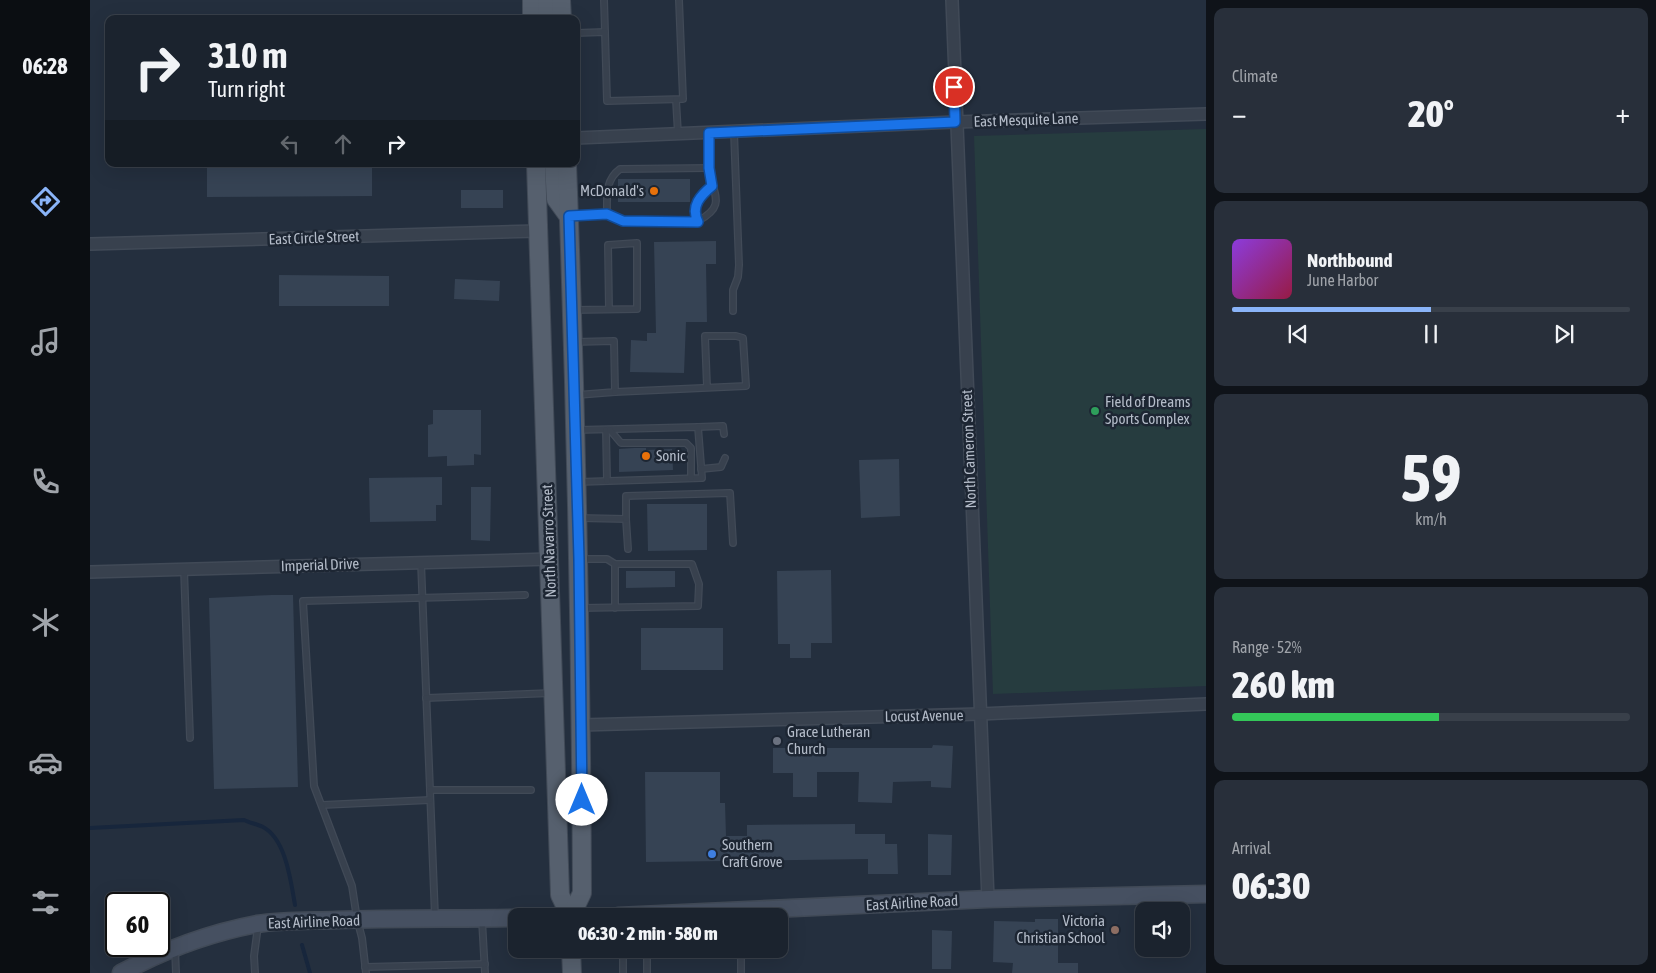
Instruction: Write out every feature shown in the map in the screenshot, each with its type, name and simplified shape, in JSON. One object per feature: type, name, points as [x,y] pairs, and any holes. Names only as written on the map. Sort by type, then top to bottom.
[{"type":"main road","points":[[532,0],[532,15]]},
{"type":"main road","points":[[547,0],[548,15]]},
{"type":"main road","points":[[561,0],[562,15]]},
{"type":"main road","name":"North Navarro Street","points":[[536,167],[560,895],[566,908]]},
{"type":"main road","points":[[554,167],[556,199],[569,216]]},
{"type":"main road","name":"North Navarro Street","points":[[567,167],[578,518],[581,725],[582,893],[574,908]]},
{"type":"main road","name":"East Airline Road","points":[[788,911],[988,899],[1206,894]]},
{"type":"main road","name":"East Airline Road","points":[[121,973],[175,946],[218,933],[259,924],[356,919],[508,918]]},
{"type":"main road","points":[[571,958],[572,973]]},
{"type":"street","name":"North Cameron Street","points":[[952,0],[955,122],[988,899]]},
{"type":"street","name":"East Mesquite Lane","points":[[580,138],[955,122],[1206,114]]},
{"type":"street","name":"East Circle Street","points":[[90,244],[538,231]]},
{"type":"street","name":"Imperial Drive","points":[[90,572],[550,559]]},
{"type":"street","name":"Locust Avenue","points":[[581,725],[980,714],[1206,704]]},
{"type":"lane","points":[[604,0],[607,101],[683,99],[679,0]]},
{"type":"lane","points":[[580,33],[605,32]]},
{"type":"lane","points":[[676,100],[678,134]]},
{"type":"lane","points":[[733,311],[733,290],[738,277],[739,265],[734,132]]},
{"type":"lane","points":[[569,216],[607,214],[623,221],[698,222],[709,215],[716,204],[716,195],[712,186],[709,168],[709,133]]},
{"type":"lane","points":[[607,214],[608,182],[613,174],[620,169],[709,168]]},
{"type":"lane","points":[[698,222],[694,215],[697,202],[712,186]]},
{"type":"lane","points":[[571,310],[609,310],[637,309],[637,244],[608,245],[609,310]]},
{"type":"lane","points":[[574,395],[746,386],[743,338],[736,336],[705,336],[707,387]]},
{"type":"lane","points":[[572,342],[614,340],[615,392]]},
{"type":"lane","points":[[575,430],[723,426],[724,434]]},
{"type":"lane","points":[[576,482],[702,478],[698,427]]},
{"type":"lane","points":[[608,430],[621,443],[686,443],[690,448],[692,478]]},
{"type":"lane","points":[[607,481],[608,430]]},
{"type":"lane","points":[[701,469],[721,467],[725,458]]},
{"type":"lane","points":[[628,549],[626,496],[730,493],[733,543]]},
{"type":"lane","points":[[578,518],[626,519]]},
{"type":"lane","points":[[579,559],[607,559],[614,564],[692,564],[699,584],[698,606],[579,608]]},
{"type":"lane","points":[[421,562],[435,919]]},
{"type":"lane","points":[[614,564],[615,608]]},
{"type":"lane","points":[[184,569],[190,738]]},
{"type":"lane","points":[[485,964],[366,970],[352,886],[314,786],[303,601],[525,595]]},
{"type":"lane","points":[[426,698],[553,693]]},
{"type":"lane","points":[[430,790],[531,790]]},
{"type":"lane","points":[[322,806],[430,800]]},
{"type":"lane","points":[[482,919],[486,973]]},
{"type":"lane","points":[[255,973],[254,956],[259,924]]},
{"type":"lane","points":[[175,946],[176,973]]},
{"type":"lane","points":[[622,958],[623,973]]},
{"type":"lane","points":[[646,958],[647,973]]},
{"type":"lane","points":[[741,958],[741,973]]},
{"type":"green space","name":"Field of Dreams Sports Complex","points":[[1206,129],[1206,686],[993,694],[974,136]]},
{"type":"building","points":[[207,167],[372,167],[372,196],[207,197]]},
{"type":"building","name":"McDonald's","points":[[618,179],[690,179],[690,202],[618,202]]},
{"type":"building","points":[[461,190],[503,190],[503,208],[461,208]]},
{"type":"building","points":[[716,241],[716,264],[706,264],[707,322],[686,322],[684,373],[630,372],[631,340],[647,341],[647,333],[656,333],[654,242]]},
{"type":"building","points":[[279,275],[389,276],[389,306],[279,306]]},
{"type":"building","points":[[455,279],[500,281],[499,301],[454,299]]},
{"type":"building","points":[[433,410],[481,410],[481,455],[474,454],[474,465],[447,466],[447,456],[428,457],[428,425],[433,424]]},
{"type":"building","name":"Sonic","points":[[646,448],[646,450],[672,449],[673,470],[619,472],[619,449]]},
{"type":"building","points":[[899,459],[900,516],[861,518],[859,460]]},
{"type":"building","points":[[442,477],[442,505],[436,505],[436,521],[370,522],[369,478]]},
{"type":"building","points":[[471,487],[491,487],[490,541],[471,540]]},
{"type":"building","points":[[647,504],[707,504],[707,550],[648,551]]},
{"type":"building","points":[[831,570],[832,643],[811,643],[811,658],[790,658],[790,644],[778,644],[777,571]]},
{"type":"building","points":[[626,571],[675,571],[675,587],[626,588]]},
{"type":"building","points":[[293,595],[298,787],[214,789],[209,598]]},
{"type":"building","points":[[641,628],[723,628],[723,670],[641,670]]},
{"type":"building","points":[[933,745],[953,746],[951,788],[931,787],[931,781],[893,782],[892,803],[858,802],[859,772],[817,772],[817,797],[793,797],[793,773],[773,773],[773,748],[932,748]]},
{"type":"building","points":[[645,772],[720,772],[720,803],[725,803],[726,836],[747,836],[747,825],[855,824],[855,834],[885,834],[885,844],[897,844],[898,874],[868,874],[868,859],[646,862]]},
{"type":"building","points":[[928,834],[952,835],[951,875],[928,875]]},
{"type":"building","points":[[1035,919],[1058,919],[1058,963],[1078,963],[1078,973],[1012,973],[1013,963],[993,962],[994,921],[1035,922]]},
{"type":"building","points":[[932,930],[952,931],[951,969],[932,969]]},
{"type":"waterway","points":[[90,828],[244,820],[258,825],[271,833],[282,851],[289,873],[295,905]]},
{"type":"waterway","points":[[302,945],[310,973]]},
{"type":"place","name":"McDonald's","points":[[654,191]]},
{"type":"place","name":"Field of Dreams Sports Complex","points":[[1095,411]]},
{"type":"place","name":"Sonic","points":[[646,456]]},
{"type":"place","name":"Grace Lutheran Church","points":[[777,741]]},
{"type":"place","name":"Southern Craft Grove","points":[[712,854]]},
{"type":"place","name":"Victoria Christian School","points":[[1115,930]]},
{"type":"route","points":[[582,800],[579,559],[569,216],[607,214],[623,221],[698,222],[694,215],[697,202],[712,186],[709,168],[709,133],[955,122],[954,87]]}]
